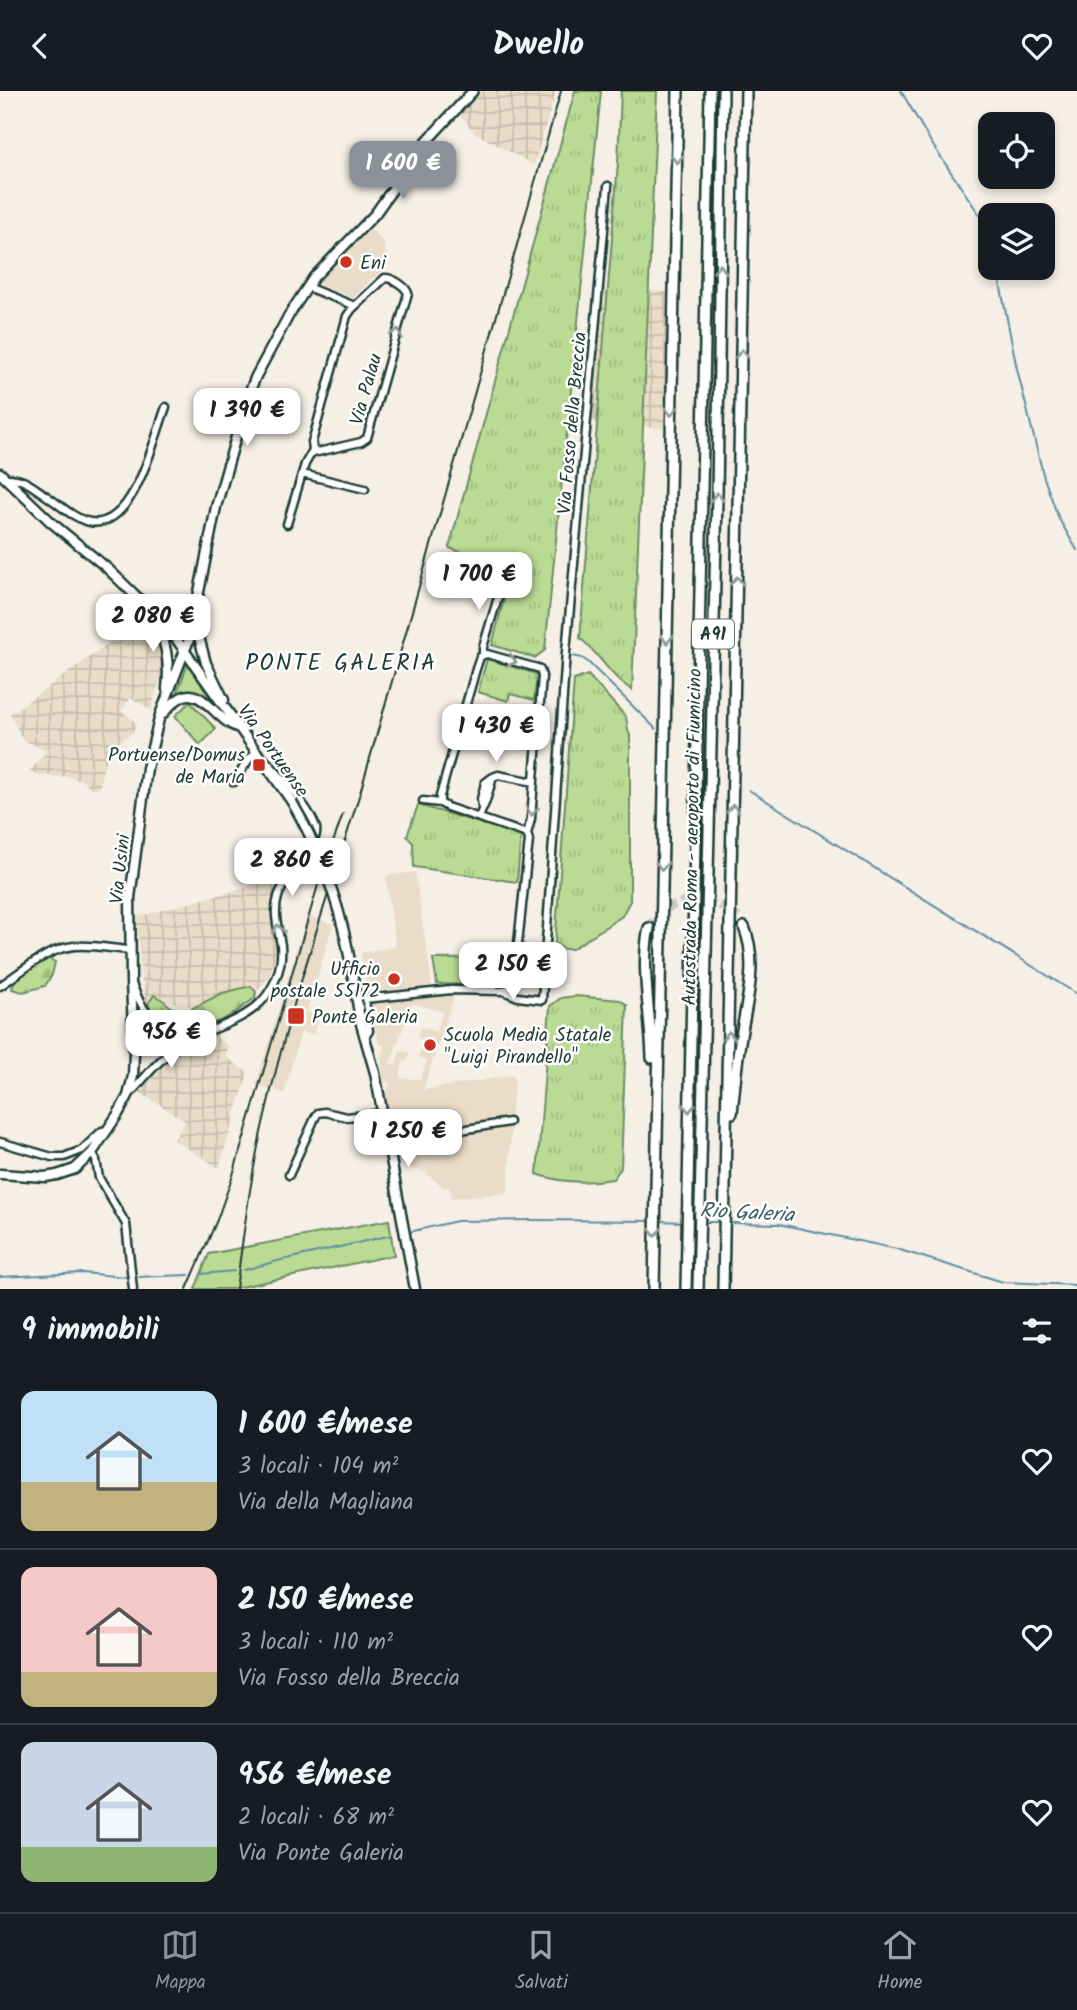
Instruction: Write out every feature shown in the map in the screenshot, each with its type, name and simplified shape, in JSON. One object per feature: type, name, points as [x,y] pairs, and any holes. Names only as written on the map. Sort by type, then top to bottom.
[{"type":"highway","points":[[654,1289],[678,91]]},
{"type":"highway","name":"Autostrada Roma - aeroporto di Fiumicino","points":[[686,1289],[710,91]]},
{"type":"highway","name":"Autostrada Roma - aeroporto di Fiumicino","points":[[698,1289],[717,497],[723,91]]},
{"type":"highway","points":[[723,1289],[746,91]]},
{"type":"highway","points":[[726,1178],[739,1047],[751,978],[750,949],[744,927]]},
{"type":"highway","points":[[649,928],[645,945],[645,968],[653,1090],[657,1101]]},
{"type":"main road","name":"Via Usini","points":[[128,1096],[134,1065],[130,912],[133,866],[147,768],[159,719],[194,623],[216,507],[245,403],[257,376],[307,287],[321,268],[374,214],[425,143],[473,91]]},
{"type":"main road","name":"Via Portuense","points":[[2,476],[28,502],[107,568],[167,626],[292,802],[316,849],[335,899],[361,1024],[373,1064],[415,1289]]},
{"type":"main road","points":[[145,603],[158,624],[167,649],[168,678],[164,704]]},
{"type":"main road","points":[[196,612],[201,647],[225,706]]},
{"type":"main road","points":[[167,626],[179,628],[194,623]]},
{"type":"main road","points":[[159,719],[176,700],[195,695],[229,724],[239,728]]},
{"type":"main road","points":[[0,1174],[30,1177],[57,1175],[78,1167],[92,1153],[128,1096]]},
{"type":"street","name":"Via Fosso della Breccia","points":[[503,991],[522,998],[542,1000],[566,651],[608,185]]},
{"type":"street","name":"Via Palau","points":[[313,450],[318,452],[361,442],[367,438],[408,293],[391,279],[385,278],[355,306]]},
{"type":"street","points":[[287,524],[302,474],[313,450],[312,442],[346,319],[355,306],[307,287]]},
{"type":"street","points":[[2,476],[18,477],[84,520],[108,520],[124,507],[135,490],[166,407]]},
{"type":"street","points":[[302,474],[365,489]]},
{"type":"street","points":[[484,655],[483,647],[505,574]]},
{"type":"street","points":[[365,1037],[369,1031],[365,999],[451,990],[503,991],[513,984],[517,968],[527,834],[534,782],[542,676],[540,670],[486,654],[480,657],[440,803]]},
{"type":"street","points":[[128,1096],[173,1050],[250,1011],[274,985],[281,956],[276,919],[278,898],[284,883],[312,846],[316,837],[313,821],[282,777],[257,752],[234,782]]},
{"type":"street","points":[[479,817],[493,777],[498,775],[534,782]]},
{"type":"street","points":[[423,801],[440,803],[527,834]]},
{"type":"street","points":[[0,986],[40,959],[62,949],[83,946],[130,950]]},
{"type":"street","points":[[131,981],[142,1007],[159,1024],[177,1031],[206,1032]]},
{"type":"street","points":[[289,1175],[318,1113],[351,1117],[383,1113]]},
{"type":"street","points":[[389,1142],[509,1122]]},
{"type":"street","points":[[0,1142],[52,1157],[64,1157],[79,1152],[102,1131],[108,1130]]},
{"type":"street","points":[[92,1153],[99,1178],[127,1227],[132,1289]]},
{"type":"shaded area","points":[[482,91],[556,91],[534,165],[475,133],[458,113]]},
{"type":"shaded area","points":[[368,226],[383,242],[388,264],[353,298],[316,282],[324,275],[330,263]]},
{"type":"shaded area","points":[[603,289],[667,292],[664,429],[592,420]]},
{"type":"shaded area","points":[[146,617],[157,630],[165,660],[164,672],[151,710],[131,698],[121,711],[137,723],[133,732],[108,754],[99,789],[70,777],[42,776],[30,771],[46,751],[22,739],[10,714]]},
{"type":"shaded area","points":[[415,872],[432,986],[367,992],[361,953],[396,947],[386,876]]},
{"type":"shaded area","points":[[278,879],[270,911],[277,951],[270,975],[256,992],[250,987],[195,1007],[164,1001],[154,996],[148,1004],[140,967],[137,917]]},
{"type":"shaded area","points":[[307,916],[333,924],[307,1012],[319,1016],[313,1035],[301,1032],[284,1093],[256,1085]]},
{"type":"shaded area","points":[[455,993],[423,1090],[515,1075],[510,1119],[393,1139],[385,1097],[390,1083],[384,1082],[381,1058],[384,1046],[379,1044],[371,1003]],"holes":[[[412,1003],[443,1012],[436,1032],[421,1027],[417,1037],[424,1040],[418,1057],[427,1061],[420,1080],[400,1077],[403,1061],[406,1062],[410,1053],[401,1050],[395,1065],[390,1063]]]},
{"type":"shaded area","points":[[217,1031],[217,1037],[228,1046],[225,1056],[248,1073],[219,1168],[174,1140],[185,1121],[138,1091],[176,1052]]},
{"type":"shaded area","points":[[511,1123],[508,1193],[451,1198],[450,1187],[443,1187],[423,1171],[407,1166],[403,1144]]},
{"type":"green space","points":[[575,91],[601,91],[545,650],[535,658],[492,645],[512,569],[449,548]]},
{"type":"green space","points":[[621,91],[657,91],[632,690],[617,678],[580,638],[618,163]]},
{"type":"green space","points":[[487,659],[537,674],[534,700],[510,694],[508,701],[478,692]]},
{"type":"green space","points":[[187,666],[217,708],[208,699],[193,692],[175,699]]},
{"type":"green space","points":[[588,675],[626,717],[630,736],[630,901],[622,916],[572,949],[564,949],[555,944],[574,680]]},
{"type":"green space","points":[[190,702],[216,729],[200,745],[175,716]]},
{"type":"green space","points":[[418,805],[521,835],[517,882],[414,867],[413,843],[407,836]]},
{"type":"green space","points":[[48,958],[55,962],[52,975],[45,986],[23,992],[12,989],[20,974]]},
{"type":"green space","points":[[512,958],[507,975],[492,985],[437,984],[433,959]]},
{"type":"green space","points":[[251,986],[256,992],[255,998],[226,1018],[202,1026],[181,1026],[161,1020],[148,1004],[154,995],[180,1015],[222,993]]},
{"type":"green space","points":[[576,996],[620,1000],[627,1005],[621,1168],[613,1179],[574,1181],[537,1174],[550,1006],[561,998]]},
{"type":"green space","points":[[389,1220],[394,1255],[231,1289],[195,1289],[209,1254]]},
{"type":"waterway","points":[[901,91],[932,144],[978,213]]},
{"type":"waterway","points":[[999,280],[1017,369],[1044,478],[1059,519],[1077,550]]},
{"type":"waterway","points":[[567,655],[588,662],[656,729]]},
{"type":"waterway","points":[[749,790],[1077,994]]},
{"type":"waterway","name":"Rio Galeria","points":[[409,1232],[457,1221],[652,1221]]},
{"type":"waterway","name":"Rio Galeria","points":[[658,1221],[684,1222]]},
{"type":"waterway","name":"Rio Galeria","points":[[703,1222],[722,1222]]},
{"type":"waterway","name":"Rio Galeria","points":[[728,1223],[779,1224],[897,1249],[1003,1282],[1077,1285]]},
{"type":"waterway","name":"Rio Galeria","points":[[287,1259],[392,1235]]},
{"type":"waterway","name":"Rio Galeria","points":[[244,1270],[285,1259]]},
{"type":"waterway","name":"Rio Galeria","points":[[201,1274],[234,1271]]},
{"type":"waterway","name":"Rio Galeria","points":[[0,1277],[83,1273],[126,1277]]},
{"type":"waterway","name":"Rio Galeria","points":[[136,1277],[189,1275]]},
{"type":"tunnel","points":[[649,928],[656,917],[667,908],[696,901],[725,908],[736,916],[744,927]]},
{"type":"railway","points":[[236,1289],[256,1158],[286,1034],[360,793],[561,91]]},
{"type":"railway","points":[[187,1289],[233,1175],[318,885],[343,814]]},
{"type":"place","name":"Eni","points":[[346,262]]},
{"type":"place","name":"Portuense/Domus de Maria","points":[[259,765]]},
{"type":"place","name":"Ufficio postale 55172","points":[[394,979]]},
{"type":"place","name":"Ponte Galeria","points":[[296,1016]]},
{"type":"place","name":"Scuola Media Statale \"Luigi Pirandello\"","points":[[430,1045]]},
{"type":"district","name":"PONTE GALERIA","points":[[341,662]]}]
